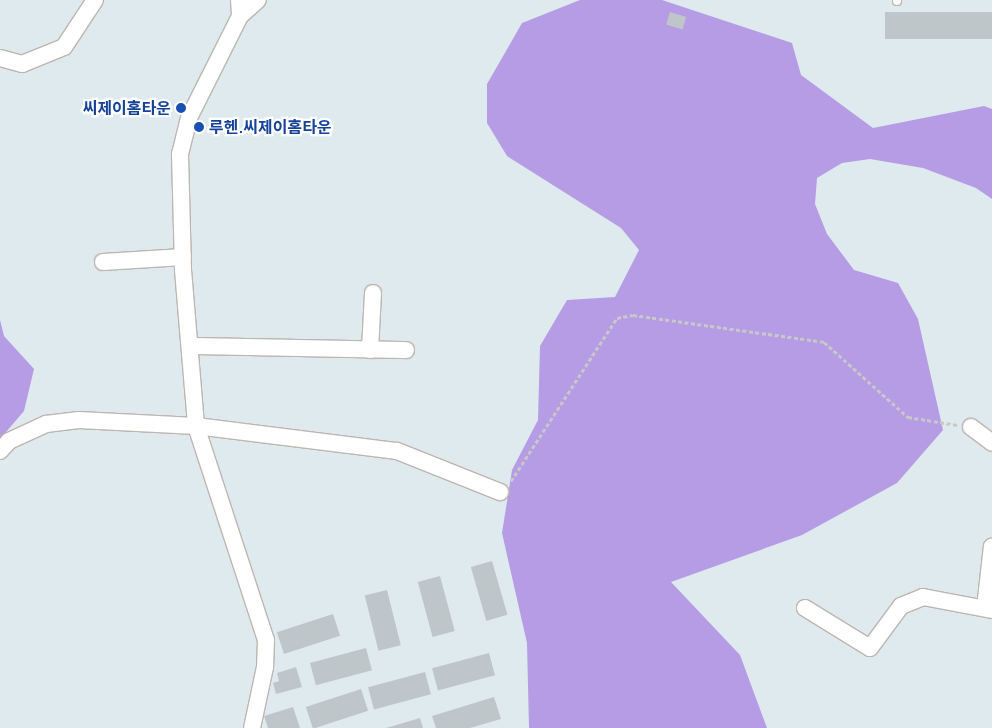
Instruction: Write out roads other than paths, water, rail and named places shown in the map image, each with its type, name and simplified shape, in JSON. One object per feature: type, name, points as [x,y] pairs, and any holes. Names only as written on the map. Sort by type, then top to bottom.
[{"type":"street","points":[[0,58],[22,64],[64,47],[95,0]]},
{"type":"street","points":[[252,728],[265,667],[266,640],[196,426],[191,346],[182,257],[180,154],[189,118],[240,8],[258,0]]},
{"type":"street","points":[[103,262],[182,257]]},
{"type":"street","points":[[370,350],[373,293]]},
{"type":"street","points":[[191,346],[406,350]]},
{"type":"street","points":[[0,451],[9,441],[46,424],[79,420],[196,426],[397,451],[500,492]]},
{"type":"street","points":[[971,427],[992,443]]},
{"type":"street","points":[[805,608],[870,648],[901,606],[923,597],[988,609],[992,546]]},
{"type":"place","name":"씨제이홈타운","points":[[181,108]]},
{"type":"place","name":"루헨.씨제이홈타운","points":[[199,127]]}]
